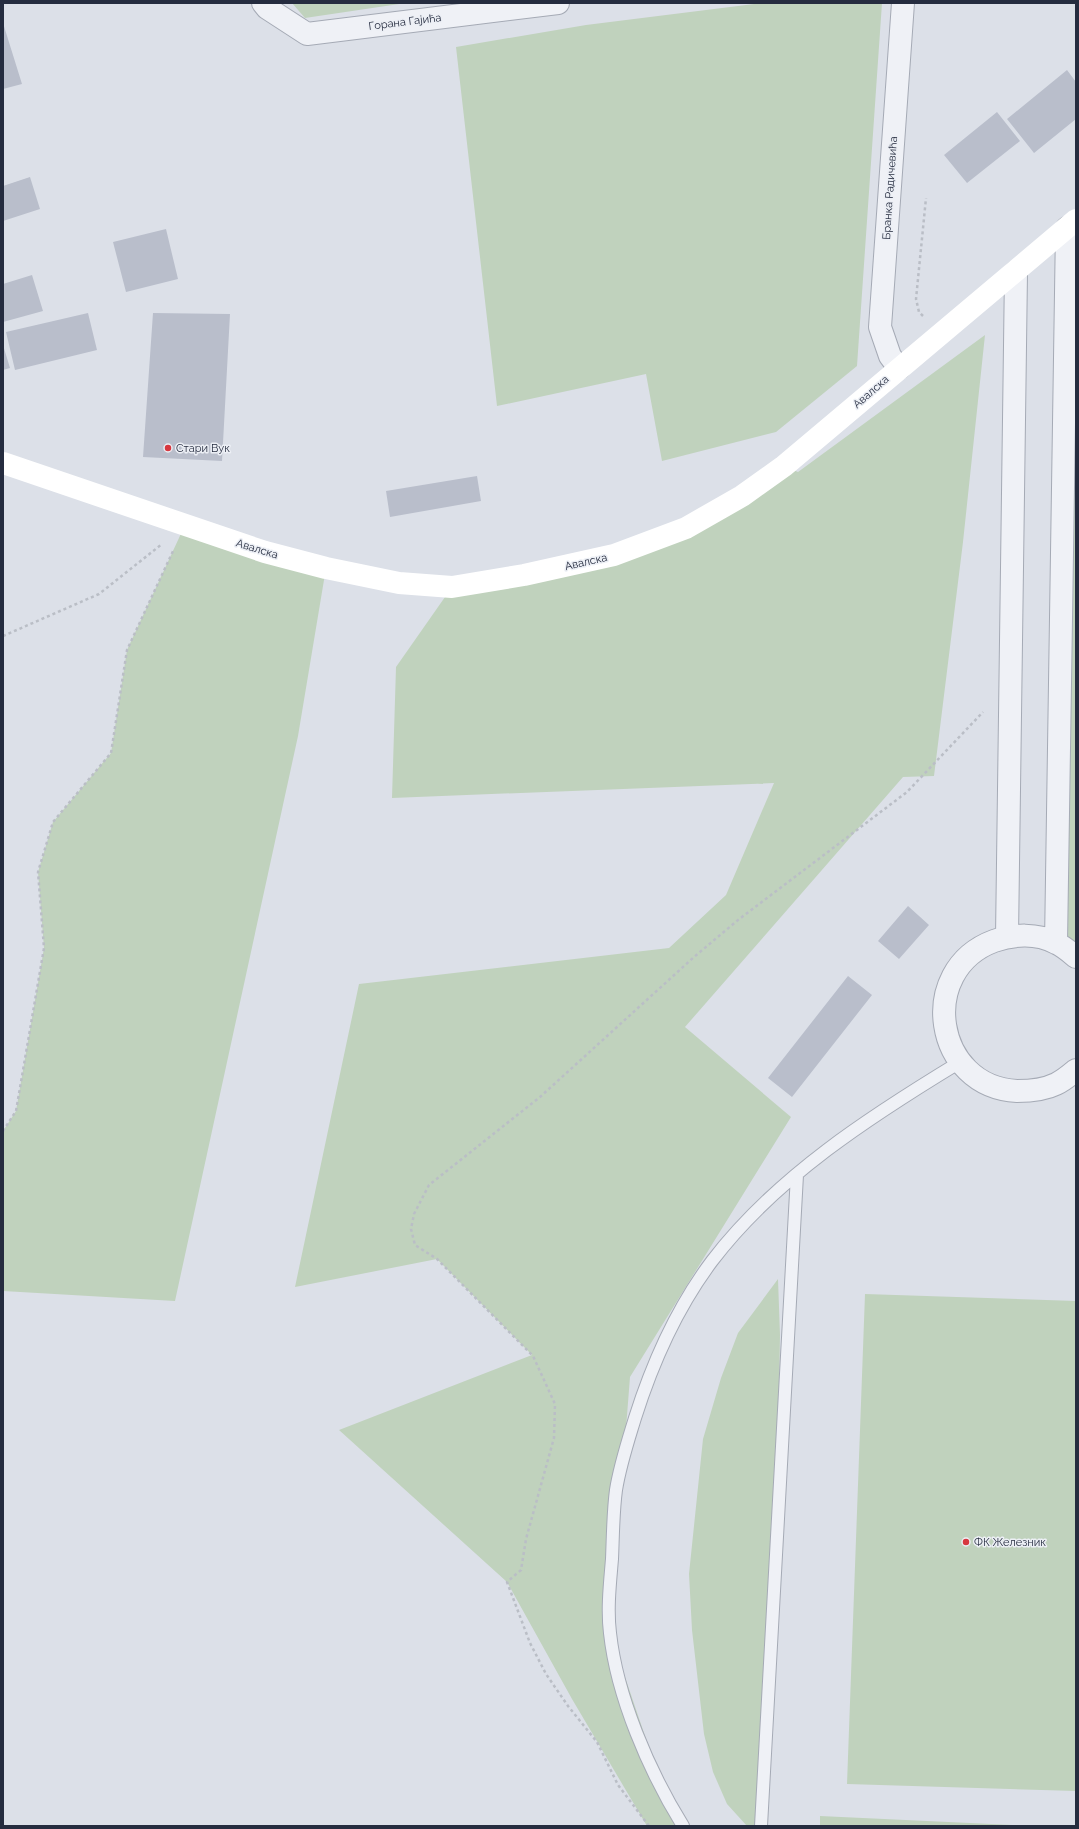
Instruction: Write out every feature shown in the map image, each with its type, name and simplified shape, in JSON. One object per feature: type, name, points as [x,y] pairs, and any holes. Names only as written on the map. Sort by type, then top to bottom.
[{"type":"main road","name":"Авалска","points":[[3,463],[272,554],[326,568],[399,583],[452,587],[575,565],[614,555],[686,528],[742,496],[784,466],[899,368],[1016,272],[1071,224]]},
{"type":"street","name":"Горана Гајића","points":[[263,3],[266,8],[307,34],[558,3]]},
{"type":"street","name":"Бранка Радичевића","points":[[899,368],[890,356],[880,327],[903,3]]},
{"type":"street","points":[[1056,943],[1071,224]]},
{"type":"street","points":[[1007,936],[1016,272]]},
{"type":"street","points":[[1076,957],[1056,943],[1032,936],[1007,936],[982,946],[962,963],[948,986],[943,1012],[947,1038],[960,1062],[979,1080],[1004,1090],[1030,1092],[1056,1084],[1076,1070]]},
{"type":"lane","points":[[684,1826],[651,1765],[630,1720],[610,1632],[610,1590],[616,1490],[628,1439],[641,1398],[658,1352],[681,1307],[713,1261],[735,1234],[760,1208],[797,1175],[856,1129],[899,1099],[960,1062]]},
{"type":"lane","points":[[761,1826],[797,1175]]},
{"type":"path","points":[[926,198],[916,299],[919,312],[927,319]]},
{"type":"path","points":[[3,636],[99,594],[185,525]]},
{"type":"path","points":[[3,1131],[16,1111],[44,948],[38,872],[53,822],[111,754],[127,650],[185,525]]},
{"type":"path","points":[[649,1826],[618,1784],[597,1742],[568,1706],[546,1674],[530,1643],[507,1582],[521,1570],[526,1539],[554,1438],[555,1404],[532,1356],[438,1258],[415,1246],[411,1228],[414,1214],[428,1185],[540,1097],[694,957],[738,920],[907,792],[984,712]]},
{"type":"green space","points":[[292,3],[406,3],[305,18]]},
{"type":"green space","points":[[762,3],[882,3],[857,366],[776,432],[662,461],[646,374],[497,406],[456,47],[586,25]]},
{"type":"green space","points":[[1076,249],[1076,952],[1056,943]]},
{"type":"green space","points":[[985,335],[963,542],[934,776],[903,777],[685,1027],[791,1117],[630,1377],[610,1633],[662,1786],[689,1826],[647,1826],[572,1699],[507,1582],[339,1430],[532,1355],[437,1259],[295,1287],[359,984],[669,948],[726,895],[774,783],[392,798],[396,667],[452,587],[614,555],[784,466],[798,472]]},
{"type":"green space","points":[[185,525],[326,568],[298,736],[175,1301],[3,1291],[3,1131],[16,1111],[44,948],[38,872],[53,822],[111,753],[127,650]]},
{"type":"green space","points":[[778,1279],[780,1335],[779,1396],[755,1826],[747,1826],[727,1804],[713,1772],[704,1734],[692,1630],[689,1574],[703,1439],[721,1378],[738,1333]]},
{"type":"green space","name":"ФК Железник","points":[[865,1294],[1076,1301],[1076,1791],[847,1784]]},
{"type":"green space","points":[[820,1816],[1032,1826],[820,1826]]},
{"type":"building","points":[[3,23],[22,84],[3,89]]},
{"type":"building","points":[[1067,70],[1076,82],[1076,119],[1034,153],[1007,119]]},
{"type":"building","points":[[997,112],[1020,141],[967,183],[944,155]]},
{"type":"building","points":[[30,177],[40,209],[3,221],[3,186]]},
{"type":"building","points":[[166,229],[178,279],[126,292],[113,242]]},
{"type":"building","points":[[32,275],[43,311],[3,322],[3,284]]},
{"type":"building","points":[[88,313],[97,350],[15,370],[6,332]]},
{"type":"building","points":[[153,313],[230,314],[222,461],[143,457]]},
{"type":"building","points":[[3,345],[10,368],[3,370]]},
{"type":"building","points":[[477,476],[481,501],[390,517],[386,491]]},
{"type":"building","points":[[908,906],[929,925],[899,959],[878,941]]},
{"type":"building","points":[[848,976],[872,995],[792,1097],[768,1078]]},
{"type":"place","name":"Стари Вук","points":[[168,448]]},
{"type":"place","name":"ФК Железник","points":[[966,1542]]}]
